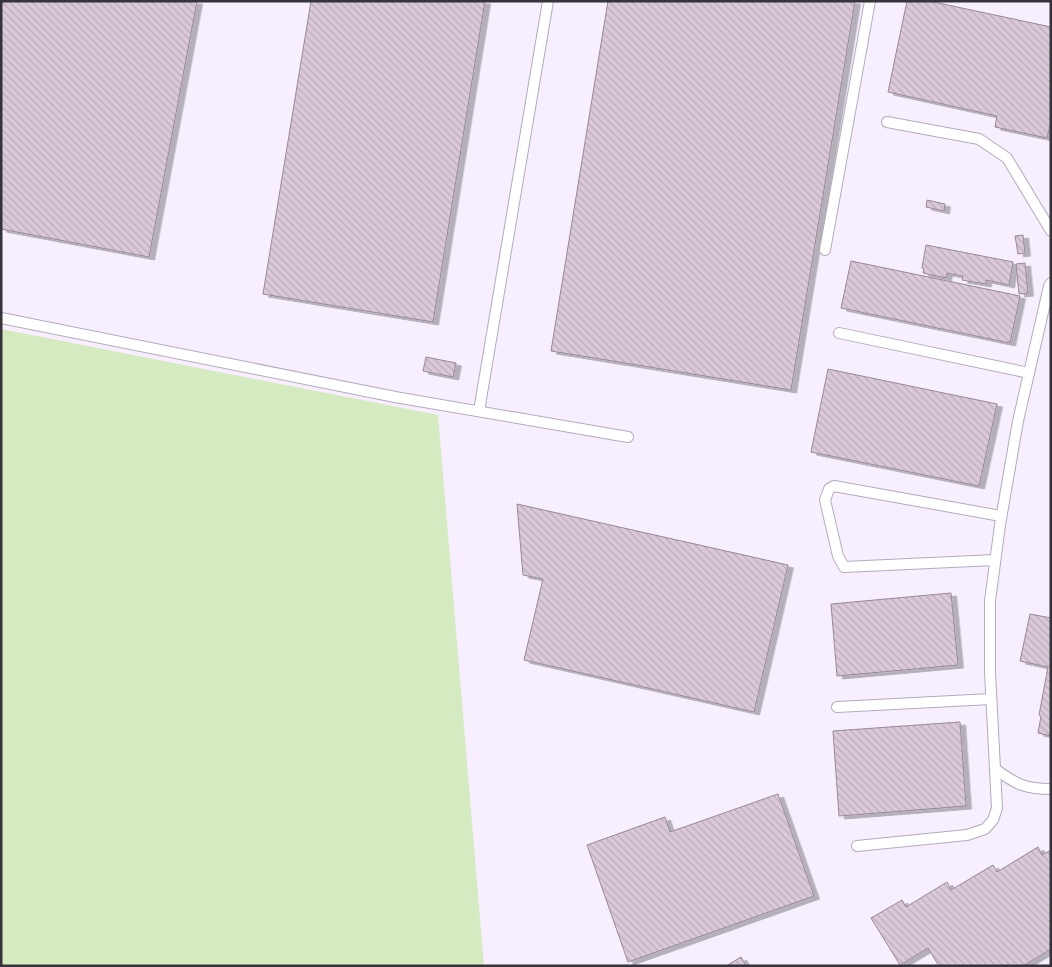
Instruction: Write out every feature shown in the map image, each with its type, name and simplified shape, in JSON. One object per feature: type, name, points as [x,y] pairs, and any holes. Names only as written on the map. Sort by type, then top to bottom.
[{"type":"lane","points":[[479,411],[548,1]]},
{"type":"lane","points":[[824,250],[870,1]]},
{"type":"lane","points":[[887,122],[979,139],[1007,158],[1051,231]]},
{"type":"lane","points":[[857,846],[967,835],[985,829],[993,820],[997,808],[990,672],[990,601],[1001,516],[1018,422],[1051,283]]},
{"type":"lane","points":[[1,318],[376,393],[628,437]]},
{"type":"lane","points":[[839,333],[1029,373]]},
{"type":"lane","points":[[995,560],[844,567],[838,556],[825,500],[829,489],[834,486],[1001,516]]},
{"type":"lane","points":[[837,707],[992,699]]},
{"type":"lane","points":[[995,768],[1025,787],[1051,789]]},
{"type":"green space","points":[[1,329],[438,415],[484,966],[1,966]]},
{"type":"building","points":[[1,1],[197,1],[149,257],[1,229]]},
{"type":"building","points":[[311,1],[485,1],[433,322],[263,294]]},
{"type":"building","points":[[608,1],[855,1],[791,390],[551,351]]},
{"type":"building","points":[[907,1],[929,1],[1051,27],[1051,127],[1047,138],[995,127],[997,116],[888,92]]},
{"type":"building","points":[[927,200],[945,204],[944,211],[926,207]]},
{"type":"building","points":[[1023,235],[1025,253],[1018,254],[1015,236]]},
{"type":"building","points":[[926,245],[1013,262],[1009,285],[986,280],[986,284],[962,280],[963,276],[947,273],[946,278],[923,273],[924,269],[922,268]]},
{"type":"building","points":[[851,261],[1020,296],[1010,343],[841,308]]},
{"type":"building","points":[[1025,263],[1028,293],[1019,294],[1016,264]]},
{"type":"building","points":[[426,357],[456,363],[453,377],[423,371]]},
{"type":"building","points":[[828,369],[997,404],[979,486],[811,452]]},
{"type":"building","points":[[517,504],[788,565],[754,712],[524,660],[543,579],[523,575]]},
{"type":"building","points":[[951,593],[958,665],[837,676],[831,604]]},
{"type":"building","points":[[1030,614],[1051,618],[1051,736],[1038,733],[1041,716],[1039,715],[1048,667],[1020,661]]},
{"type":"building","points":[[960,722],[966,806],[839,816],[833,731]]},
{"type":"building","points":[[778,794],[814,896],[628,962],[587,845],[665,817],[670,832]]},
{"type":"building","points":[[1038,847],[1042,855],[1051,850],[1051,949],[1023,966],[939,966],[928,948],[900,965],[871,918],[902,900],[906,907],[947,882],[951,890],[993,865],[997,872]]},
{"type":"building","points":[[741,957],[746,966],[726,966]]}]
